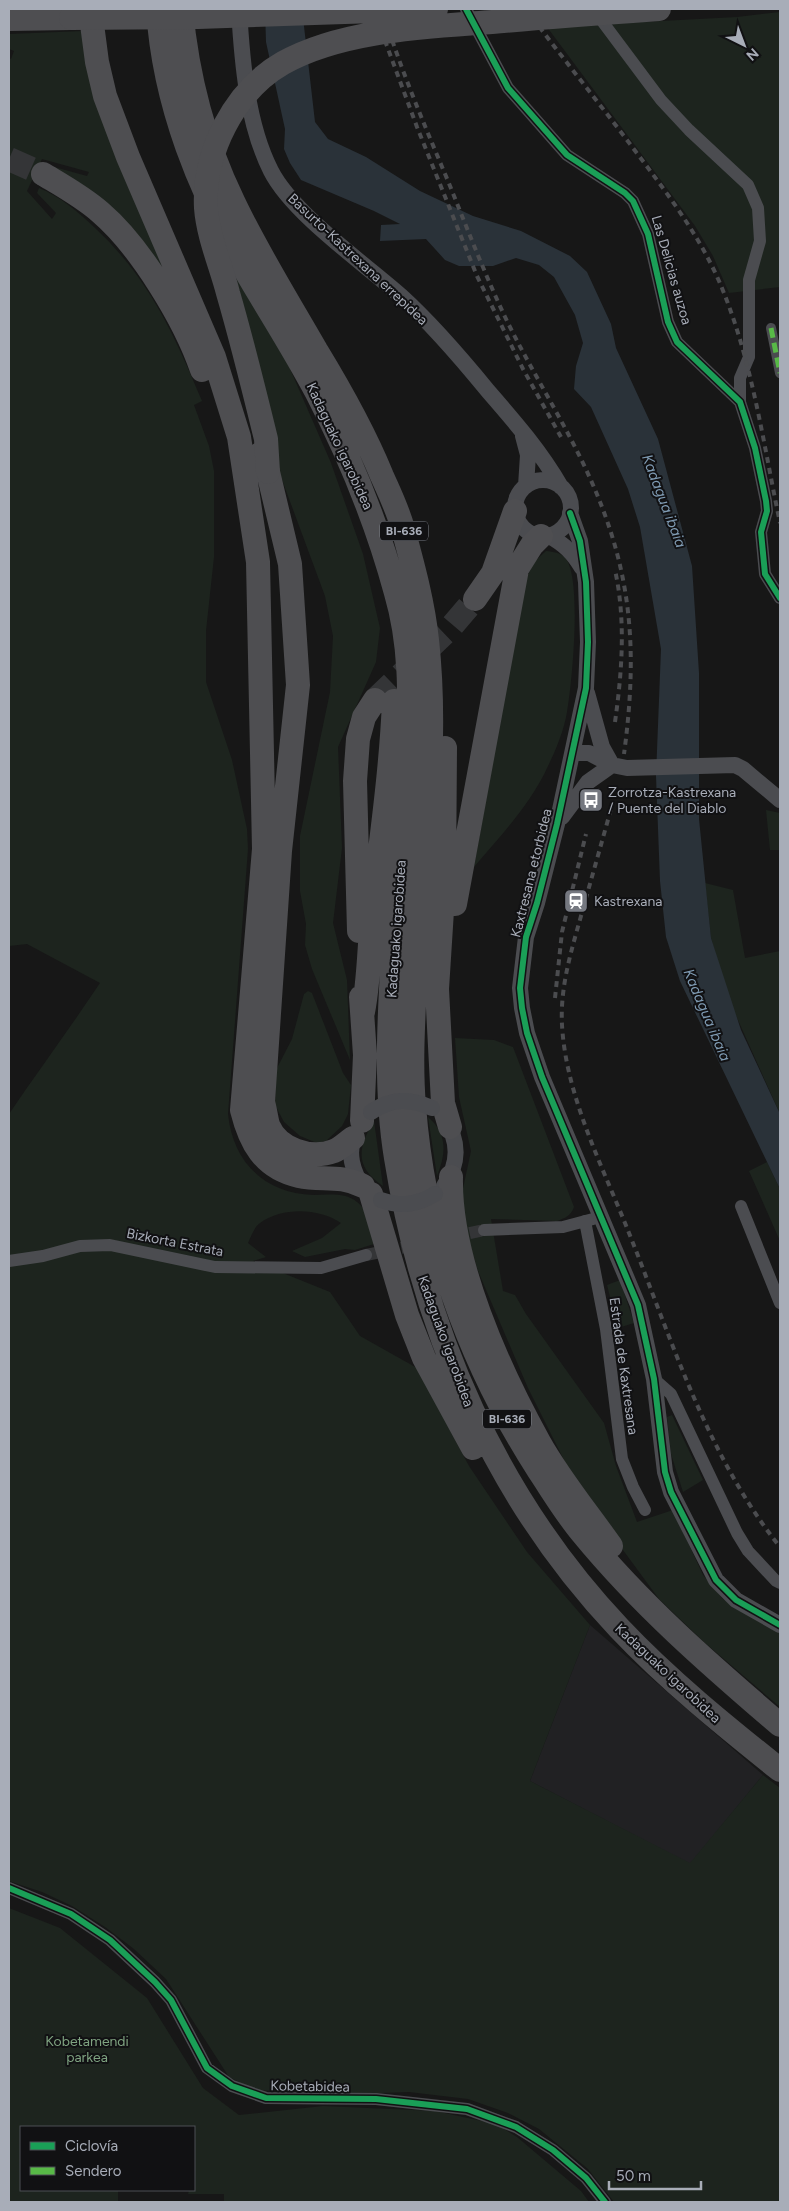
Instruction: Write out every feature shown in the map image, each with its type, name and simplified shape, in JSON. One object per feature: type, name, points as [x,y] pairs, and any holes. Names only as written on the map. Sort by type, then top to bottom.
[{"type":"highway","points":[[103,9],[108,61],[134,155],[214,357],[239,437],[258,562],[264,849],[242,1110],[249,1136],[260,1154],[278,1168],[299,1176],[349,1179],[371,1193],[411,1324],[424,1358],[468,1440],[510,1512],[533,1543],[564,1580],[598,1604]]},
{"type":"highway","name":"Kadaguako igarobidea","points":[[158,9],[163,52],[174,107],[192,163],[244,269],[315,389],[334,426],[374,517],[407,643],[410,690],[406,809],[393,953],[390,1099],[395,1156],[424,1288],[467,1402],[483,1436],[525,1508],[574,1576],[652,1661],[780,1770]]},
{"type":"highway","name":"Kadaguako igarobidea","points":[[181,9],[184,40],[196,100],[230,196],[256,247],[362,430],[399,512],[419,587],[427,638],[431,689],[430,768],[414,1007],[413,1101],[420,1156],[432,1218],[464,1328],[506,1418],[579,1530],[649,1606],[706,1662],[780,1725]]},
{"type":"highway","points":[[9,19],[81,13],[198,17],[436,9]]},
{"type":"highway","points":[[268,472],[266,439],[206,210],[210,169],[217,144],[228,119],[242,99],[254,86],[281,65],[299,55],[346,40],[447,25],[659,9]]},
{"type":"highway","points":[[81,13],[97,62],[105,96],[216,328],[252,434],[268,472],[290,564],[298,685],[280,851],[263,1102],[269,1126],[280,1141],[294,1151],[311,1154],[334,1151],[362,1124],[365,1055],[360,988],[355,781],[358,739],[364,717],[375,700]]},
{"type":"highway","points":[[43,174],[73,191],[102,214],[135,251],[164,293],[200,364],[227,442],[245,472]]},
{"type":"highway","points":[[476,599],[493,573],[515,511]]},
{"type":"highway","points":[[399,512],[418,542],[438,639],[446,770],[444,878],[437,989],[443,1103],[450,1127]]},
{"type":"highway","points":[[441,1044],[447,1024],[450,930],[515,577],[521,558],[545,536]]},
{"type":"highway","points":[[363,1012],[368,990],[372,920],[382,840],[394,703],[393,641],[386,557]]},
{"type":"highway","points":[[443,1186],[450,1205],[457,1241],[483,1322],[513,1390],[540,1443],[634,1577],[649,1606]]},
{"type":"street","name":"Basurto-Kastrexana errepidea","points":[[239,9],[244,68],[261,146],[271,172],[286,194],[308,216],[403,298],[448,344],[518,425],[549,465],[562,487]]},
{"type":"street","name":"Las Delicias auzoa","points":[[466,9],[508,88],[566,155],[625,193],[633,201],[648,234],[668,322],[678,342],[740,402]]},
{"type":"street","name":"Las Delicias auzoa","points":[[593,9],[661,100],[689,130],[748,185],[758,208],[760,241],[749,280],[749,357],[740,378],[740,402],[750,429],[766,501],[767,511],[761,532],[765,574],[780,598]]},
{"type":"street","points":[[770,328],[780,374]]},
{"type":"street","name":"Basurto-Kastrexana errepidea","points":[[518,425],[528,455],[526,486]]},
{"type":"street","points":[[545,536],[563,528],[570,513],[567,495],[562,487],[544,480],[526,486],[519,493],[515,511],[517,519],[526,531],[545,536],[563,544],[575,556],[583,570]]},
{"type":"street","name":"Kaxtresana etorbidea","points":[[570,513],[580,541],[583,570],[588,642],[586,688],[557,824],[537,903],[526,937],[522,964],[521,1001],[527,1033],[542,1077],[638,1305],[654,1379],[665,1472],[675,1500],[704,1561],[726,1592],[780,1625]]},
{"type":"street","points":[[586,688],[602,747],[619,767]]},
{"type":"street","points":[[573,753],[589,753],[619,767]]},
{"type":"street","points":[[557,824],[588,782],[619,767],[735,765],[743,769],[780,800]]},
{"type":"street","points":[[408,1100],[432,1108],[450,1127],[456,1152],[443,1186],[426,1200],[409,1205],[391,1204],[371,1193],[353,1168],[351,1158],[362,1124],[382,1105],[408,1100]]},
{"type":"street","points":[[741,1206],[780,1303]]},
{"type":"street","points":[[484,1230],[563,1227],[585,1221],[604,1222]]},
{"type":"street","name":"Estrada de Kaxtresana","points":[[585,1221],[606,1328],[622,1459],[645,1510]]},
{"type":"street","name":"Bizkorta Estrata","points":[[9,1261],[80,1246],[110,1245],[214,1267],[321,1268],[366,1255]]},
{"type":"street","name":"Estrada de Kaxtresana","points":[[654,1379],[671,1394],[748,1552],[780,1583]]},
{"type":"street","name":"Kobetabidea","points":[[9,1888],[71,1914],[110,1940],[155,1982],[171,2000],[207,2068],[232,2086],[266,2098],[376,2100],[467,2109],[516,2126],[553,2150],[586,2178],[605,2202]]},
{"type":"shaded area","points":[[590,1625],[763,1775],[690,1864],[530,1781]]},
{"type":"green space","points":[[780,12],[780,287],[729,293],[713,256],[695,226],[547,27],[737,17]]},
{"type":"green space","points":[[83,31],[189,319],[47,165],[87,176],[89,172],[42,159],[27,191],[52,219],[56,213],[37,193],[39,188],[68,205],[94,227],[130,266],[145,287],[170,330],[202,401],[194,405],[209,446],[214,471],[214,557],[206,631],[206,682],[232,760],[247,829],[248,849],[228,1114],[231,1131],[236,1147],[244,1160],[254,1172],[266,1181],[295,1193],[342,1195],[357,1202],[367,1216],[374,1244],[355,1250],[345,1249],[305,1257],[292,1251],[322,1238],[341,1223],[322,1214],[300,1211],[290,1212],[269,1218],[256,1227],[248,1243],[266,1257],[253,1261],[330,1292],[360,1336],[417,1368],[469,1466],[527,1552],[590,1625],[530,1781],[690,1863],[763,1775],[780,1788],[780,2202],[614,2202],[588,2169],[539,2129],[508,2113],[468,2099],[409,2092],[353,2094],[255,2090],[229,2077],[166,1979],[134,1949],[105,1927],[72,1906],[42,1892],[9,1881],[9,1114],[100,983],[27,944],[9,946],[9,58],[11,59],[14,51],[9,49],[9,34]]},
{"type":"green space","points":[[227,256],[284,355],[331,463],[363,554],[380,628],[376,662],[338,747],[342,848],[333,923],[347,980],[350,1060],[312,969],[305,945],[306,924],[300,891],[300,836],[330,692],[333,636],[325,596],[278,469]]},
{"type":"green space","points":[[546,551],[559,554],[566,559],[571,570],[574,588],[573,657],[566,719],[554,753],[533,793],[515,819],[474,867],[525,581],[534,562]]},
{"type":"green space","points":[[766,810],[780,813],[780,850],[770,850]]},
{"type":"green space","points":[[705,883],[733,890],[745,958],[780,951],[780,1114],[729,1000],[711,938]]},
{"type":"green space","points":[[308,991],[312,993],[343,1073],[351,1085],[348,1114],[342,1126],[326,1141],[317,1143],[300,1136],[284,1122],[275,1105],[276,1070],[292,1039],[304,994]]},
{"type":"green space","points":[[455,1038],[494,1040],[513,1047],[574,1207],[569,1215],[557,1221],[491,1219],[503,1291],[515,1295],[526,1314],[604,1423],[616,1466],[637,1522],[673,1510],[703,1575],[723,1599],[780,1633],[780,1707],[705,1643],[659,1599],[606,1527],[568,1468],[528,1388],[478,1271],[461,1214],[462,1193],[471,1151],[459,1097]]},
{"type":"green space","points":[[428,1117],[439,1130],[442,1137],[442,1160],[437,1176]]},
{"type":"green space","points":[[374,1121],[383,1186],[374,1179],[363,1164],[362,1148]]},
{"type":"green space","points":[[767,1162],[780,1189],[780,1241],[749,1171]]},
{"type":"green space","points":[[620,1280],[634,1323],[618,1328],[607,1285]]},
{"type":"green space","points":[[672,1415],[703,1480],[683,1492],[671,1454],[667,1417]]},
{"type":"green space","name":"Kobetamendi parkea","points":[[9,1908],[60,1928],[147,1998],[203,2088],[239,2115],[323,2106],[435,2111],[496,2124],[517,2137],[581,2191],[589,2202],[224,2202],[224,2194],[188,2194],[189,2191],[195,2191],[195,2126],[20,2126],[20,2191],[118,2191],[118,2202],[9,2202]]},
{"type":"water","name":"Kadagua ibaia","points":[[265,9],[302,9],[315,122],[328,139],[366,157],[420,191],[473,216],[521,231],[570,256],[587,272],[611,324],[616,348],[658,439],[692,566],[699,673],[699,819],[711,938],[741,1030],[780,1114],[780,1189],[680,981],[666,937],[660,881],[656,776],[661,649],[640,527],[628,489],[591,407],[574,389],[576,366],[583,343],[575,315],[554,277],[539,265],[516,258],[493,266],[459,266],[445,260],[426,239],[380,241],[381,225],[400,224],[301,180],[284,149],[285,129],[266,42]]},
{"type":"tunnel","points":[[9,159],[43,174]]},
{"type":"tunnel","points":[[375,700],[452,626],[475,599]]},
{"type":"tunnel","points":[[452,1237],[484,1230]]},
{"type":"tunnel","points":[[366,1255],[420,1244]]},
{"type":"railway","points":[[382,9],[413,96],[491,286],[507,321],[581,459],[598,496],[611,532],[621,568],[630,638],[631,675],[624,754]]},
{"type":"railway","points":[[526,9],[667,194],[690,227],[719,281],[740,340],[756,401],[780,523]]},
{"type":"railway","points":[[381,30],[417,127],[477,276],[523,369],[561,437]]},
{"type":"railway","points":[[615,570],[621,608],[622,646],[615,722]]},
{"type":"railway","points":[[611,809],[564,983],[562,1025],[570,1079],[597,1157],[693,1396],[711,1436],[732,1475],[754,1512],[780,1547]]},
{"type":"railway","points":[[555,998],[562,932],[586,834]]},
{"type":"marked path","points":[[771,328],[780,373]]},
{"type":"cycle path","points":[[466,9],[508,88],[567,155],[625,193],[633,201],[648,234],[668,322],[677,342],[740,402],[755,448],[766,501],[767,511],[761,532],[765,574],[780,598]]},
{"type":"cycle path","points":[[570,513],[580,541],[586,582],[588,642],[586,688],[557,824],[537,903],[526,937],[520,988],[522,1008],[527,1033],[542,1077],[638,1305],[654,1379],[665,1472],[671,1492],[716,1580],[736,1600],[780,1625]]},
{"type":"cycle path","points":[[9,1888],[71,1914],[110,1940],[155,1982],[171,2000],[207,2068],[232,2086],[266,2098],[376,2099],[467,2109],[516,2127],[553,2150],[586,2178],[605,2202]]},
{"type":"place","name":"Zorrotza-Kastrexana / Puente del Diablo","points":[[591,800]]},
{"type":"place","name":"Kastrexana","points":[[576,901]]}]
